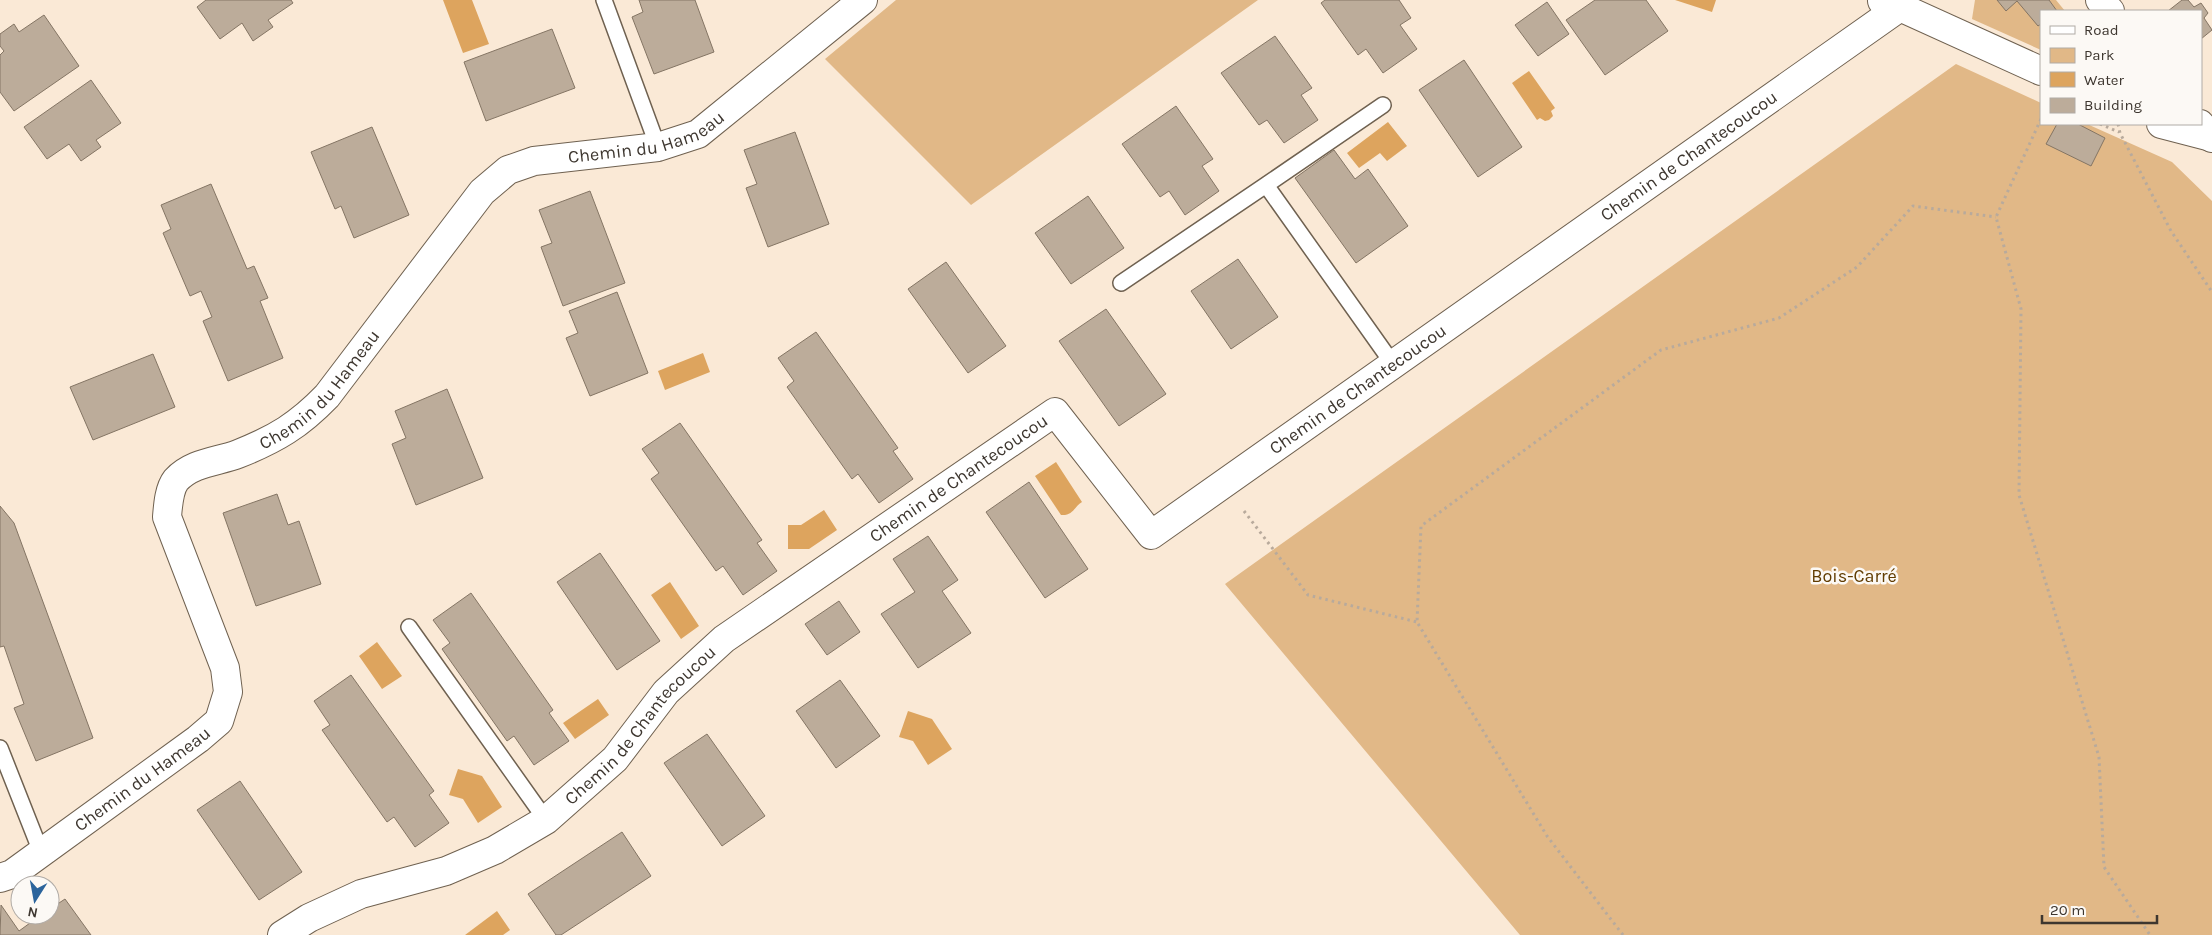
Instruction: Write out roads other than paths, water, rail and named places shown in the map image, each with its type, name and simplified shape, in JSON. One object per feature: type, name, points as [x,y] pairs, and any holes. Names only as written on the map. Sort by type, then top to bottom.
[{"type":"street","name":"Chemin du Hameau","points":[[0,878],[12,874],[198,739],[219,721],[228,692],[225,668],[167,517],[169,498],[175,482],[190,468],[236,455],[274,439],[305,418],[327,396],[482,192],[508,170],[534,161],[658,147],[698,134],[863,0]]},
{"type":"street","points":[[2100,0],[2109,10]]},
{"type":"street","points":[[1890,3],[2040,71]]},
{"type":"street","name":"Chemin de Chantecoucou","points":[[282,935],[309,918],[361,894],[446,871],[494,850],[546,820],[615,759],[666,692],[724,639],[1055,412],[1151,535],[1393,364],[1890,3]]},
{"type":"street","points":[[2165,125],[2212,138]]},
{"type":"street","points":[[2201,125],[2212,138]]},
{"type":"lane","points":[[604,0],[658,147]]},
{"type":"lane","points":[[1121,283],[1383,105]]},
{"type":"lane","points":[[1266,186],[1393,364]]},
{"type":"lane","points":[[409,627],[546,820]]},
{"type":"lane","points":[[0,748],[41,852]]},
{"type":"water","points":[[443,0],[472,0],[489,44],[463,53]]},
{"type":"water","points":[[1675,0],[1716,0],[1712,12]]},
{"type":"water","points":[[1529,71],[1555,108],[1551,111],[1553,116],[1549,120],[1545,121],[1540,118],[1537,120],[1512,83]]},
{"type":"water","points":[[1388,122],[1407,146],[1387,161],[1380,153],[1359,168],[1347,153]]},
{"type":"water","points":[[703,353],[710,372],[665,390],[658,371]]},
{"type":"water","points":[[1056,462],[1082,502],[1071,513],[1065,515],[1061,515],[1035,476]]},
{"type":"water","points":[[824,510],[837,530],[809,549],[788,549],[788,525],[801,525]]},
{"type":"water","points":[[670,582],[699,626],[681,639],[651,595]]},
{"type":"water","points":[[377,642],[402,676],[382,689],[359,656]]},
{"type":"water","points":[[598,699],[609,715],[575,739],[563,723]]},
{"type":"water","points":[[908,711],[932,719],[952,749],[928,765],[913,741],[899,737]]},
{"type":"water","points":[[458,769],[482,776],[502,807],[478,823],[463,799],[449,795]]},
{"type":"water","points":[[497,911],[510,930],[503,935],[465,935]]},
{"type":"park label","name":"Bois-Carré","points":[[1854,576]]}]
